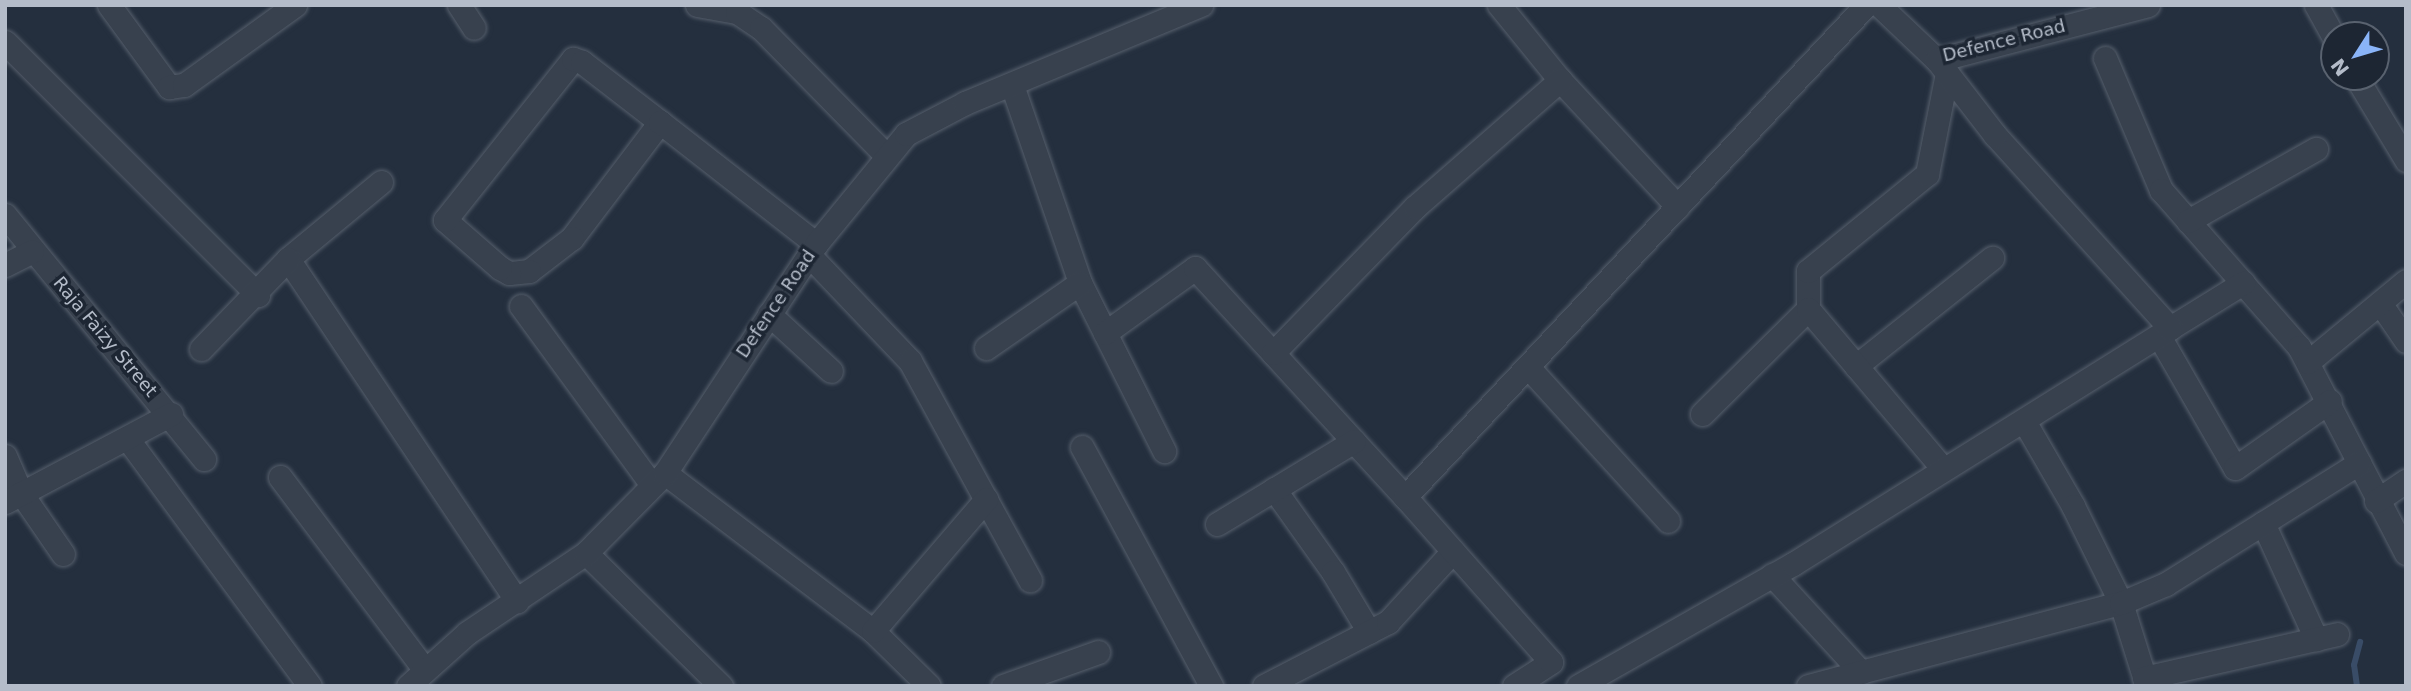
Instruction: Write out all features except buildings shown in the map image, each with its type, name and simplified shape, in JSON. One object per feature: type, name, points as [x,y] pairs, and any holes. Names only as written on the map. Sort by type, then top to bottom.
[{"type":"street","points":[[108,5],[156,74],[169,87],[184,85],[288,7]]},
{"type":"street","points":[[459,5],[474,27]]},
{"type":"street","points":[[697,5],[737,12],[761,28],[886,155]]},
{"type":"street","name":"Defence Road","points":[[408,686],[467,633],[586,553],[658,479],[813,250],[886,155],[906,134],[965,103],[1201,5]]},
{"type":"street","points":[[1499,5],[1560,80],[1678,207]]},
{"type":"street","points":[[1405,497],[1866,5]]},
{"type":"street","name":"Defence Road","points":[[1879,5],[1942,66],[2148,5]]},
{"type":"street","points":[[2316,5],[2325,21]]},
{"type":"street","points":[[5,42],[258,295]]},
{"type":"street","points":[[2105,58],[2161,190],[2308,362],[2330,401],[2376,501],[2406,553]]},
{"type":"street","points":[[660,122],[572,238],[529,271],[509,273],[500,268],[445,220],[573,59],[660,122],[813,250],[910,361],[1030,580]]},
{"type":"street","points":[[1942,66],[1927,174],[1808,271],[1808,309],[1943,469]]},
{"type":"street","points":[[1942,66],[1995,135],[2165,332],[2235,468],[2330,401]]},
{"type":"street","points":[[1273,352],[1405,216],[1560,80]]},
{"type":"street","points":[[1012,85],[1080,283],[1164,452]]},
{"type":"street","points":[[2369,91],[2395,122],[2406,160]]},
{"type":"street","points":[[2188,221],[2316,149]]},
{"type":"street","points":[[201,349],[258,295],[288,259],[381,182]]},
{"type":"street","name":"Raja Faizy Street","points":[[5,215],[32,251],[171,414],[204,459]]},
{"type":"street","points":[[5,265],[32,251]]},
{"type":"street","points":[[1856,366],[1992,258]]},
{"type":"street","points":[[288,259],[517,601]]},
{"type":"street","points":[[1105,333],[1195,268],[1405,497],[1551,662],[1577,686],[1772,575],[2243,283]]},
{"type":"street","points":[[2308,362],[2406,281]]},
{"type":"street","points":[[986,348],[1080,283]]},
{"type":"street","points":[[2380,303],[2406,341]]},
{"type":"street","points":[[521,306],[658,479],[873,631],[929,686]]},
{"type":"street","points":[[1702,414],[1808,309]]},
{"type":"street","points":[[769,314],[831,371]]},
{"type":"street","points":[[1528,367],[1668,521]]},
{"type":"street","points":[[13,498],[171,414]]},
{"type":"street","points":[[2024,421],[2073,506],[2121,603],[2145,682],[2326,636],[2263,523]]},
{"type":"street","points":[[127,438],[310,686]]},
{"type":"street","points":[[1217,524],[1354,441]]},
{"type":"street","points":[[1082,447],[1211,686]]},
{"type":"street","points":[[5,456],[13,498],[63,554]]},
{"type":"street","points":[[1808,686],[1869,676],[2121,603],[2166,584],[2359,463]]},
{"type":"street","points":[[280,477],[425,670]]},
{"type":"street","points":[[2376,501],[2406,481]]},
{"type":"street","points":[[1275,489],[1333,572],[1369,632]]},
{"type":"street","points":[[873,631],[986,499]]},
{"type":"street","points":[[1264,686],[1388,622],[1453,551]]},
{"type":"street","points":[[586,553],[721,686]]},
{"type":"street","points":[[1772,575],[1869,676]]},
{"type":"street","points":[[1003,686],[1098,652]]},
{"type":"street","points":[[1514,686],[1551,662]]},
{"type":"waterway","points":[[2357,686],[2354,665],[2360,642]]}]
